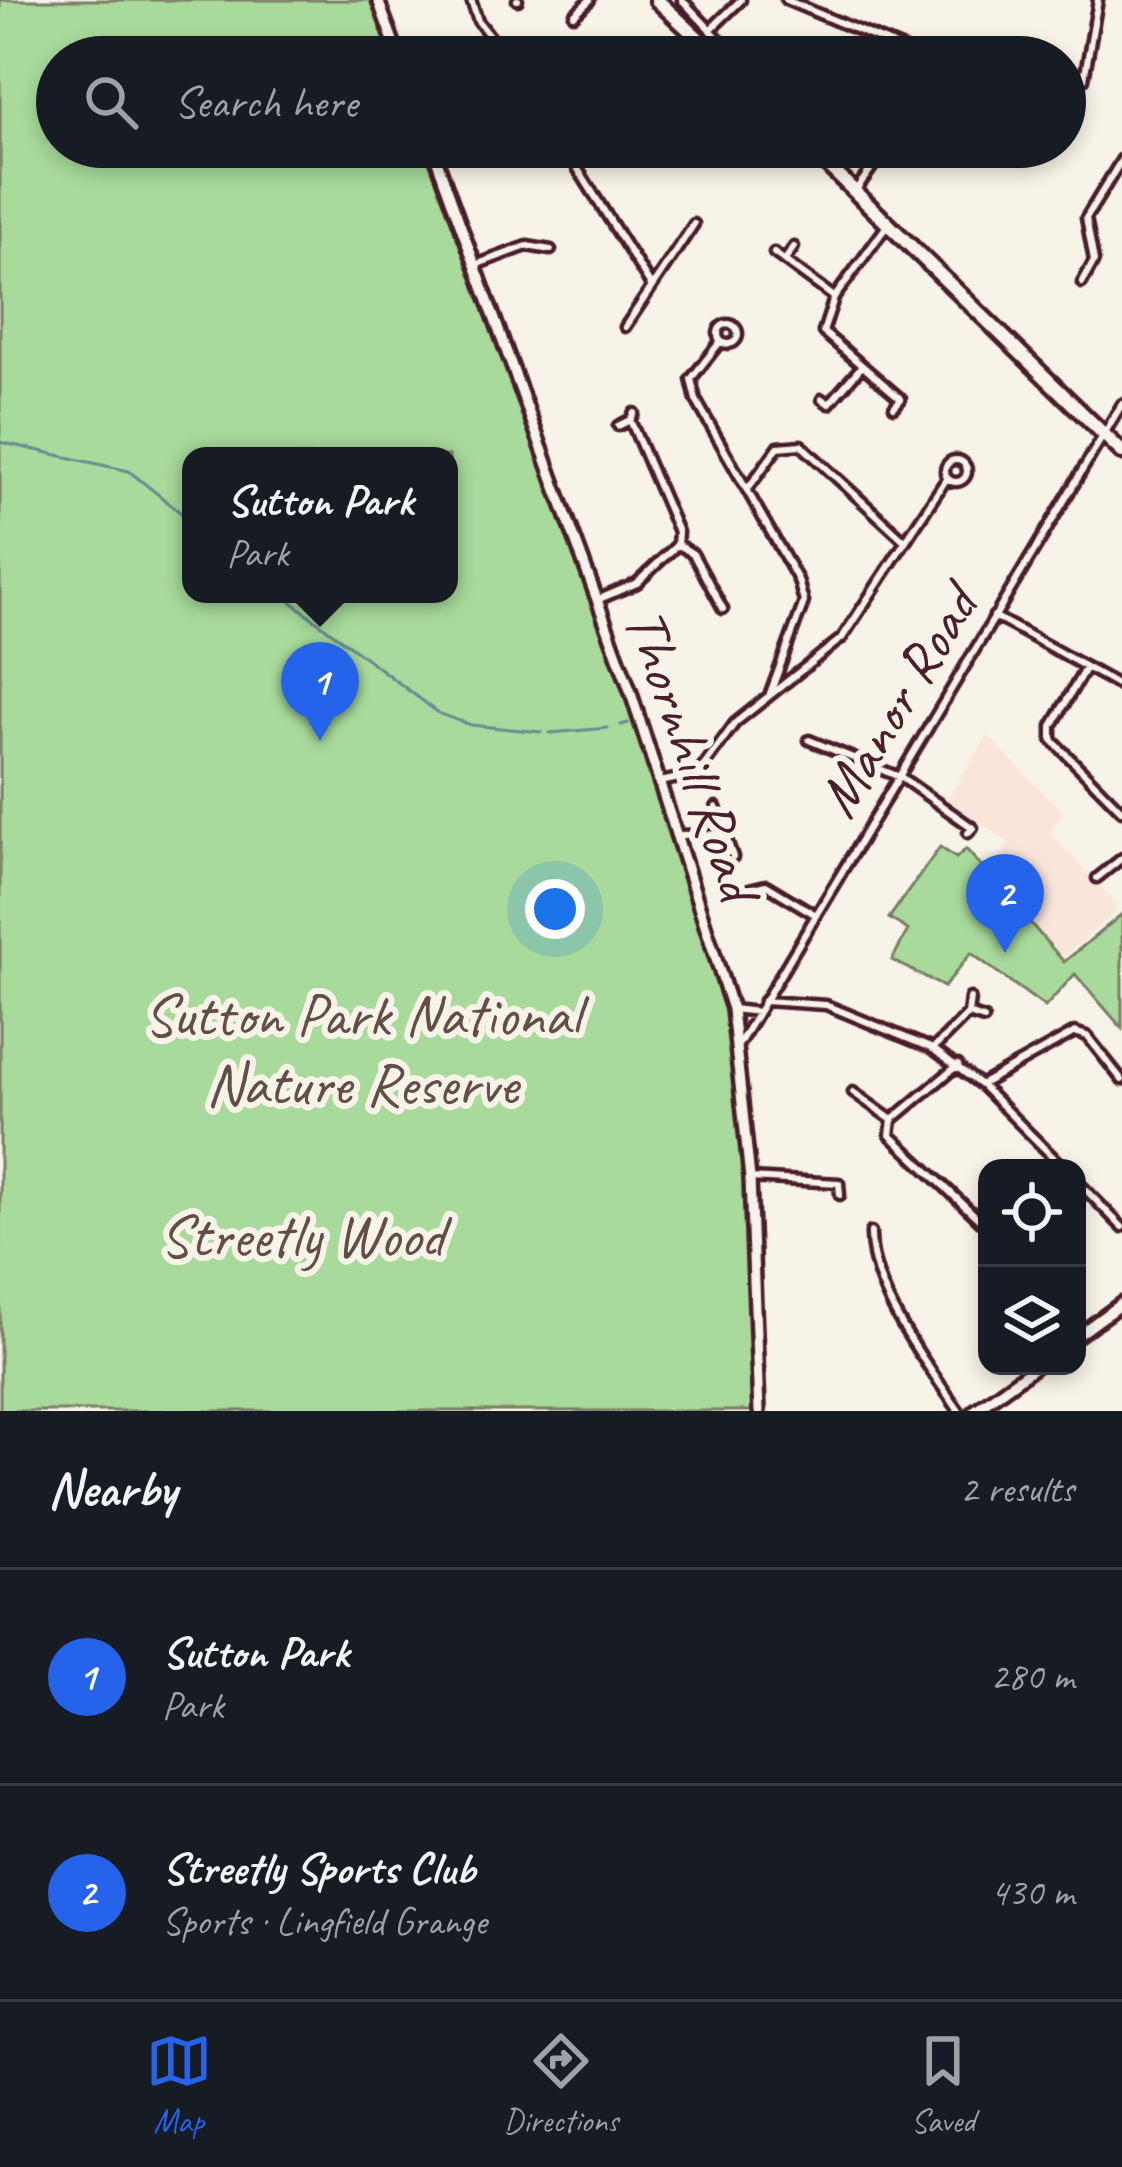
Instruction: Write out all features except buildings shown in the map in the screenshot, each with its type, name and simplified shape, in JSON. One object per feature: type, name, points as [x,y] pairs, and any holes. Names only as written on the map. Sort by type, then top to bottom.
[{"type":"highway","points":[[656,0],[695,36]]},
{"type":"highway","points":[[831,168],[1122,452]]},
{"type":"main road","points":[[378,0],[391,36]]},
{"type":"main road","name":"Thornhill Road","points":[[440,168],[660,782],[732,1010],[750,1178],[759,1411]]},
{"type":"main road","points":[[1086,1329],[1122,1303]]},
{"type":"main road","points":[[974,1411],[1024,1375]]},
{"type":"street","points":[[471,0],[490,36]]},
{"type":"street","points":[[571,4],[577,12],[590,0]]},
{"type":"street","points":[[682,0],[716,36]]},
{"type":"street","points":[[710,30],[741,0]]},
{"type":"street","points":[[786,0],[872,36]]},
{"type":"street","points":[[1086,68],[1092,56],[1098,0]]},
{"type":"street","points":[[1082,283],[1082,271],[1094,261],[1086,218],[1122,159]]},
{"type":"street","points":[[577,168],[650,284]]},
{"type":"street","points":[[855,191],[872,168]]},
{"type":"street","points":[[888,224],[834,298],[824,332],[901,399],[895,406]]},
{"type":"street","points":[[625,327],[627,316],[689,227]]},
{"type":"street","points":[[541,245],[542,233]]},
{"type":"street","points":[[475,265],[541,245],[550,250]]},
{"type":"street","points":[[784,260],[794,247]]},
{"type":"street","points":[[774,253],[834,298]]},
{"type":"street","points":[[720,342],[692,379],[692,389],[798,580],[804,602],[768,699]]},
{"type":"street","points":[[822,399],[829,404],[862,366]]},
{"type":"street","name":"Manor Road","points":[[738,1045],[1122,404]]},
{"type":"street","points":[[618,426],[632,416],[677,544],[693,554],[707,590],[723,609]]},
{"type":"street","points":[[746,490],[778,447],[801,445],[905,541]]},
{"type":"street","points":[[639,471],[650,466]]},
{"type":"street","points":[[660,782],[698,774],[735,723],[842,638],[947,478]]},
{"type":"street","points":[[660,517],[669,512]]},
{"type":"street","points":[[596,601],[637,583],[677,544]]},
{"type":"street","points":[[994,616],[1122,686]]},
{"type":"street","points":[[1086,667],[1052,727],[1052,740],[1122,811]]},
{"type":"street","points":[[821,747],[826,733]]},
{"type":"street","points":[[809,740],[902,778],[974,828],[968,833]]},
{"type":"street","points":[[716,806],[733,856]]},
{"type":"street","points":[[676,835],[725,834]]},
{"type":"street","points":[[1097,878],[1122,858]]},
{"type":"street","points":[[749,889],[766,885],[816,914]]},
{"type":"street","points":[[933,1049],[968,1014],[970,998]]},
{"type":"street","points":[[764,1001],[826,1006],[933,1049],[981,1085],[1055,1159]]},
{"type":"street","points":[[732,1010],[758,1012]]},
{"type":"street","points":[[968,1014],[984,1019]]},
{"type":"street","points":[[981,1085],[1075,1032],[1087,1036],[1122,1080]]},
{"type":"street","points":[[892,1120],[958,1066]]},
{"type":"street","points":[[854,1092],[892,1120]]},
{"type":"street","points":[[892,1120],[893,1142],[978,1219]]},
{"type":"street","points":[[750,1178],[838,1183],[840,1195]]},
{"type":"street","points":[[1086,1190],[1122,1227]]},
{"type":"street","points":[[871,1232],[910,1342],[958,1411]]},
{"type":"street","points":[[871,1242],[880,1241]]},
{"type":"shaded area","points":[[988,736],[1064,813],[1048,832],[1116,903],[1113,914],[1061,959],[989,872],[1010,844],[947,800]]},
{"type":"green space","name":"Sutton Park National Nature Reserve","points":[[0,0],[370,0],[384,36],[36,36],[36,168],[435,168],[626,693],[723,987],[744,1128],[755,1411],[0,1411]]},
{"type":"green space","points":[[940,847],[956,858],[966,849],[1064,962],[1122,914],[1122,1028],[1075,974],[1045,1007],[971,953],[944,987],[892,960],[908,930],[889,918]]},
{"type":"waterway","points":[[0,442],[129,471],[182,514]]},
{"type":"waterway","points":[[293,603],[440,714],[471,725],[541,732]]},
{"type":"waterway","points":[[621,725],[628,723]]},
{"type":"waterway","points":[[550,733],[608,728]]},
{"type":"place","name":"Sutton Park","points":[[320,741]]},
{"type":"place","name":"Streetly Sports Club","points":[[1005,953]]},
{"type":"park label","name":"Streetly Wood","points":[[302,1235]]}]
